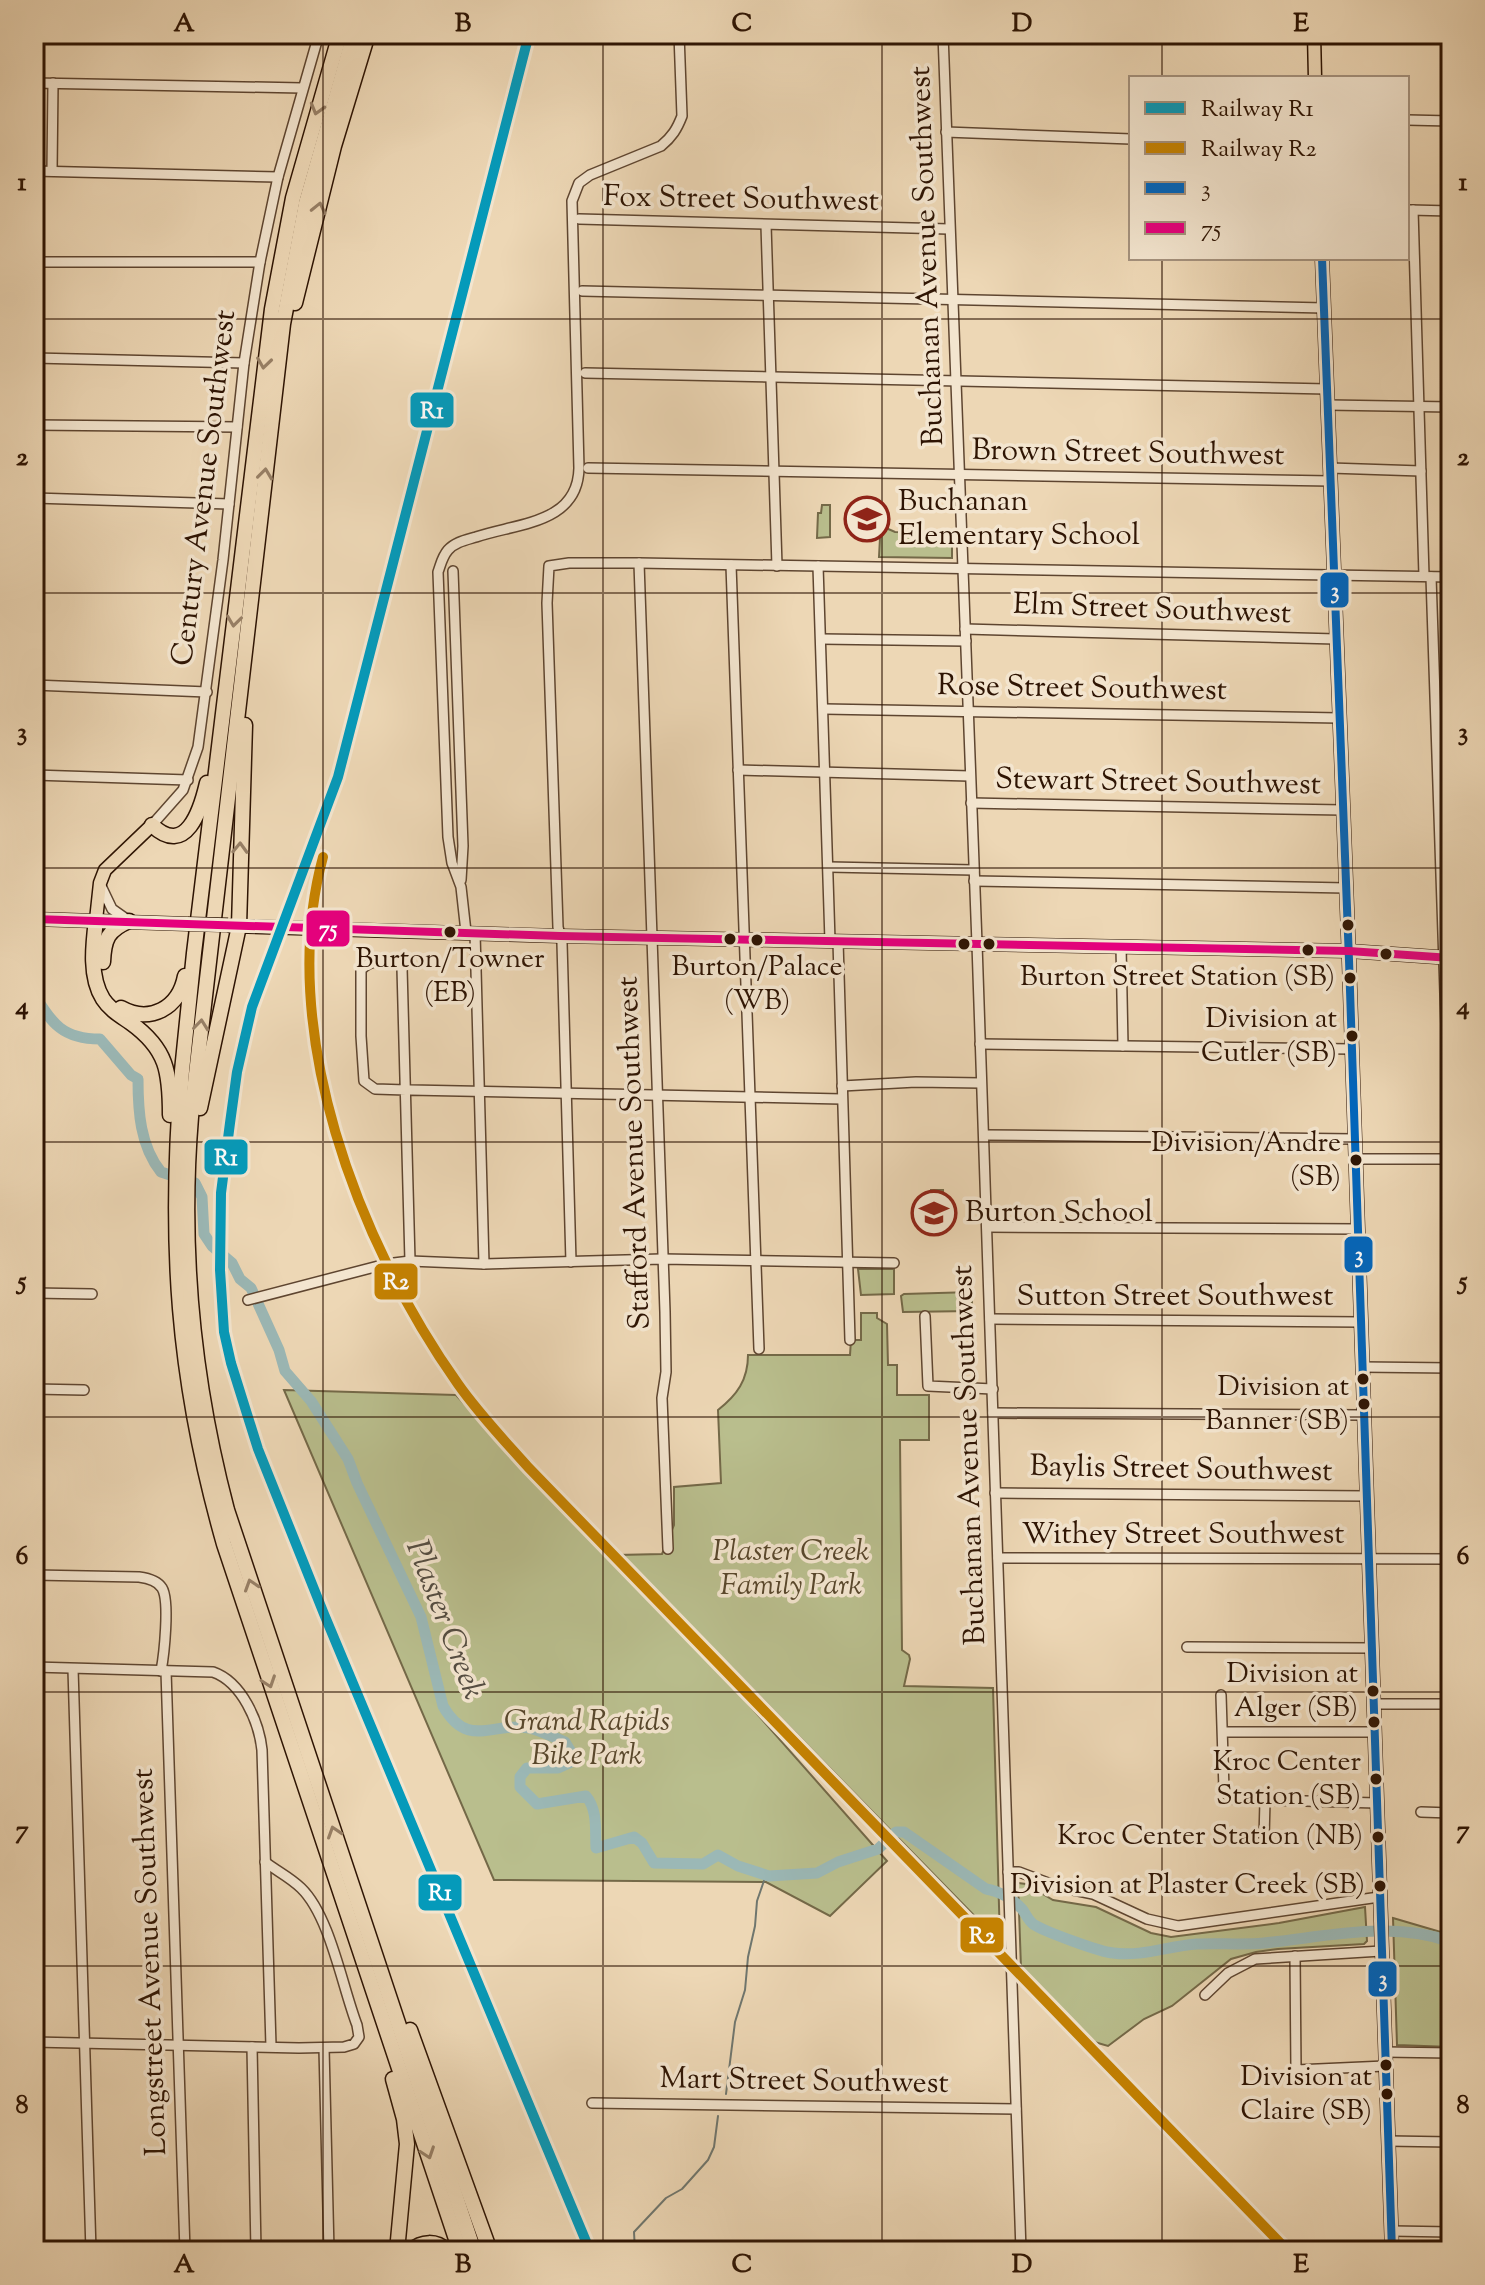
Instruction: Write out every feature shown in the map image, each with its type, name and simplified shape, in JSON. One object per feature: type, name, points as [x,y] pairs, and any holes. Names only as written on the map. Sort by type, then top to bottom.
[{"type":"highway","points":[[184,1157],[194,953],[259,402],[274,298],[300,172],[340,34]]},
{"type":"highway","points":[[354,34],[306,203],[278,365],[175,1248],[190,1364],[194,1426],[224,1544],[460,2251]]},
{"type":"highway","points":[[278,365],[334,146],[368,34]]},
{"type":"highway","points":[[184,1157],[233,926],[249,609]]},
{"type":"highway","points":[[152,825],[163,834],[173,836],[184,832],[196,819],[224,709]]},
{"type":"highway","points":[[96,920],[94,961],[98,987],[110,1008],[149,1037],[161,1054],[170,1084],[170,1129],[184,1157]]},
{"type":"highway","points":[[129,921],[113,929],[105,938],[103,963],[106,992],[116,1005],[126,1011],[148,1015],[170,1006],[180,992],[194,953]]},
{"type":"highway","points":[[190,1364],[227,1510],[474,2251]]},
{"type":"highway","points":[[346,1868],[375,1931],[490,2251]]},
{"type":"highway","points":[[340,1893],[405,2126],[406,2167],[397,2251]]},
{"type":"highway","points":[[410,2251],[427,2243],[440,2245],[447,2251]]},
{"type":"main road","points":[[1314,34],[1315,76]]},
{"type":"main road","points":[[1322,260],[1349,951],[1392,2251]]},
{"type":"main road","name":"Century Avenue Southwest","points":[[100,883],[108,866],[152,825]]},
{"type":"main road","points":[[96,920],[100,883]]},
{"type":"main road","points":[[34,919],[560,936],[1349,951],[1448,958]]},
{"type":"street","name":"Century Avenue Southwest","points":[[152,825],[168,809],[188,780],[197,753],[207,692],[244,363],[260,262],[278,177],[319,34]]},
{"type":"street","points":[[484,1264],[480,1091],[470,932],[448,837],[438,572],[442,559],[455,544],[549,515],[569,502],[575,492],[579,468],[572,201],[579,183],[590,175],[661,146],[678,128],[682,116],[679,34]]},
{"type":"street","name":"Buchanan Avenue Southwest","points":[[943,34],[1021,2251]]},
{"type":"street","points":[[34,83],[302,88]]},
{"type":"street","points":[[52,171],[53,83]]},
{"type":"street","points":[[1409,120],[1451,121]]},
{"type":"street","points":[[946,132],[1129,139]]},
{"type":"street","points":[[34,171],[278,177]]},
{"type":"street","points":[[1451,211],[1410,210],[1448,958],[1451,1172]]},
{"type":"street","name":"Fox Street Southwest","points":[[579,219],[949,229]]},
{"type":"street","points":[[766,225],[777,566]]},
{"type":"street","points":[[34,262],[260,262]]},
{"type":"street","points":[[582,291],[1324,308]]},
{"type":"street","points":[[34,358],[244,363]]},
{"type":"street","points":[[585,373],[1327,389]]},
{"type":"street","points":[[1328,405],[1451,407]]},
{"type":"street","points":[[34,425],[237,427]]},
{"type":"street","name":"Brown Street Southwest","points":[[588,468],[960,475],[1330,475],[1421,471]]},
{"type":"street","points":[[34,498],[229,504]]},
{"type":"street","points":[[571,1262],[547,603],[549,566],[639,563],[1451,577]]},
{"type":"street","name":"Stafford Avenue Southwest","points":[[639,563],[666,1372],[662,1398],[668,1549]]},
{"type":"street","points":[[731,565],[759,1349]]},
{"type":"street","points":[[818,566],[829,867],[842,1086],[850,1340]]},
{"type":"street","points":[[453,571],[463,846],[461,887]]},
{"type":"street","name":"Elm Street Southwest","points":[[965,629],[1336,639]]},
{"type":"street","points":[[821,639],[966,641]]},
{"type":"street","points":[[34,685],[207,692]]},
{"type":"street","name":"Rose Street Southwest","points":[[824,709],[1339,718]]},
{"type":"street","name":"Stewart Street Southwest","points":[[738,770],[970,776]]},
{"type":"street","points":[[34,775],[188,780]]},
{"type":"street","name":"Stewart Street Southwest","points":[[971,803],[1343,810]]},
{"type":"street","points":[[829,867],[974,870]]},
{"type":"street","points":[[974,881],[1346,888]]},
{"type":"street","points":[[100,883],[109,905],[129,921]]},
{"type":"street","points":[[1121,946],[1123,1046]]},
{"type":"street","points":[[410,1261],[406,1090],[402,968],[401,964],[372,962],[361,970],[361,1036],[363,1075],[368,1085],[375,1089],[406,1090],[566,1093],[656,1096],[842,1099]]},
{"type":"street","points":[[980,1044],[1352,1049]]},
{"type":"street","points":[[842,1086],[916,1082],[981,1083]]},
{"type":"street","points":[[984,1135],[1354,1139]]},
{"type":"street","points":[[1355,1159],[1451,1159]]},
{"type":"street","points":[[987,1227],[1357,1229]]},
{"type":"street","points":[[248,1300],[386,1264],[410,1261],[484,1264],[662,1259],[894,1263]]},
{"type":"street","points":[[34,1293],[92,1294]]},
{"type":"street","points":[[925,1316],[928,1386],[993,1389]]},
{"type":"street","name":"Sutton Street Southwest","points":[[990,1319],[1360,1322]]},
{"type":"street","points":[[1362,1367],[1451,1368]]},
{"type":"street","points":[[34,1389],[84,1390]]},
{"type":"street","points":[[993,1413],[1363,1415]]},
{"type":"street","name":"Baylis Street Southwest","points":[[995,1493],[1366,1496]]},
{"type":"street","name":"Withey Street Southwest","points":[[998,1558],[1451,1559]]},
{"type":"street","name":"Longstreet Avenue Southwest","points":[[34,1575],[147,1578],[161,1587],[185,2251]]},
{"type":"street","points":[[1187,1647],[1371,1648]]},
{"type":"street","points":[[34,1667],[213,1672],[228,1680],[251,1711],[259,1728],[262,1750],[271,2046]]},
{"type":"street","points":[[73,1669],[91,2251]]},
{"type":"street","points":[[1221,1695],[1224,1790],[1233,1801],[1376,1803]]},
{"type":"street","points":[[1373,1704],[1451,1704]]},
{"type":"street","points":[[1223,1732],[1374,1732]]},
{"type":"street","points":[[1264,1838],[1265,1801]]},
{"type":"street","points":[[1421,1812],[1451,1813]]},
{"type":"street","points":[[34,2042],[324,2048],[350,2046],[356,2042],[357,2025],[321,1918],[299,1886],[265,1862]]},
{"type":"street","points":[[1008,1877],[1019,1872],[1053,1885],[1093,1894],[1147,1919],[1178,1926],[1379,1901]]},
{"type":"street","points":[[1205,1995],[1228,1973],[1245,1963],[1270,1957],[1381,1946]]},
{"type":"street","points":[[1295,1956],[1296,2070],[1385,2066]]},
{"type":"street","points":[[252,2047],[256,2251]]},
{"type":"street","points":[[324,2048],[329,2251]]},
{"type":"street","points":[[1385,2052],[1451,2053]]},
{"type":"street","name":"Mart Street Southwest","points":[[592,2103],[1016,2109]]},
{"type":"street","points":[[1388,2141],[1451,2142]]},
{"type":"street","points":[[1392,2231],[1451,2232]]},
{"type":"green space","points":[[822,505],[830,505],[830,537],[817,538],[818,513],[821,513]]},
{"type":"green space","points":[[886,528],[895,532],[952,533],[952,558],[879,557],[880,538]]},
{"type":"green space","points":[[931,1190],[943,1190],[944,1214],[931,1214]]},
{"type":"green space","points":[[858,1269],[894,1269],[894,1294],[861,1295]]},
{"type":"green space","points":[[972,1292],[972,1311],[903,1312],[901,1296],[904,1294]]},
{"type":"green space","name":"Plaster Creek Family Park","points":[[861,1313],[877,1313],[877,1318],[887,1324],[888,1365],[897,1365],[897,1395],[929,1395],[929,1440],[900,1440],[902,1650],[910,1659],[904,1686],[993,1688],[1000,1942],[618,1555],[662,1554],[674,1525],[674,1487],[721,1483],[718,1410],[740,1386],[748,1355],[850,1355],[851,1340],[861,1340]]},
{"type":"green space","name":"Grand Rapids Bike Park","points":[[284,1390],[456,1395],[721,1673],[887,1861],[830,1916],[766,1882],[494,1880]]},
{"type":"green space","points":[[1018,1883],[1026,1884],[1053,1900],[1096,1907],[1151,1933],[1171,1937],[1279,1923],[1365,1907],[1367,1941],[1364,1944],[1278,1949],[1231,1959],[1172,2006],[1144,2019],[1108,2046],[1091,2041],[1021,1968]]},
{"type":"green space","points":[[1393,1918],[1451,1935],[1451,2047],[1397,2045]]},
{"type":"waterway","name":"Plaster Creek","points":[[34,994],[60,1028],[77,1036],[100,1039],[138,1079],[144,1140],[154,1162],[161,1172],[195,1183],[202,1197],[204,1234],[251,1288],[279,1350],[285,1371],[311,1401],[348,1459],[421,1617],[443,1706],[452,1719],[472,1730],[529,1728],[565,1742],[576,1760],[558,1768],[527,1768],[520,1777],[520,1787],[537,1804],[586,1796],[594,1814],[596,1848],[634,1837],[642,1843],[654,1863],[703,1864],[718,1855],[738,1866],[769,1876],[817,1873],[838,1862],[878,1849],[896,1832],[904,1832],[986,1889],[1010,1899],[1033,1924],[1106,1952],[1134,1954],[1197,1944],[1264,1943],[1382,1931],[1429,1935],[1451,1942]]},
{"type":"waterway","points":[[726,2094],[735,2022],[745,1990],[757,1901],[766,1875]]},
{"type":"waterway","points":[[635,2251],[634,2232],[666,2198],[682,2189],[708,2160],[714,2147],[718,2116]]},
{"type":"rail line","name":"R1","points":[[529,34],[338,777],[252,1007],[237,1072],[221,1193],[220,1270],[224,1332],[258,1449],[590,2251]]},
{"type":"rail line","name":"R2","points":[[323,857],[311,923],[310,992],[319,1062],[335,1132],[359,1201],[388,1266],[458,1384],[528,1467],[1288,2251]]},
{"type":"transit line","name":"3","points":[[1322,260],[1392,2251]]},
{"type":"transit line","name":"75","points":[[34,919],[560,936],[1349,951],[1451,958]]},
{"type":"place","name":"Buchanan Elementary School","points":[[867,519]]},
{"type":"place","name":"Burton/Towner (EB)","points":[[450,932]]},
{"type":"place","name":"Burton/Palace (WB)","points":[[757,940]]},
{"type":"place","name":"Burton Street Station (SB)","points":[[1350,978]]},
{"type":"place","name":"Division at Cutler (SB)","points":[[1352,1036]]},
{"type":"place","name":"Division/Andre (SB)","points":[[1356,1160]]},
{"type":"place","name":"Burton School","points":[[934,1213]]},
{"type":"place","name":"Division at Banner (SB)","points":[[1364,1404]]},
{"type":"place","name":"Division at Alger (SB)","points":[[1373,1691]]},
{"type":"place","name":"Kroc Center Station (SB)","points":[[1376,1779]]},
{"type":"place","name":"Kroc Center Station (NB)","points":[[1378,1837]]},
{"type":"place","name":"Division at Plaster Creek (SB)","points":[[1380,1886]]},
{"type":"place","name":"Division at Claire (SB)","points":[[1387,2094]]}]
